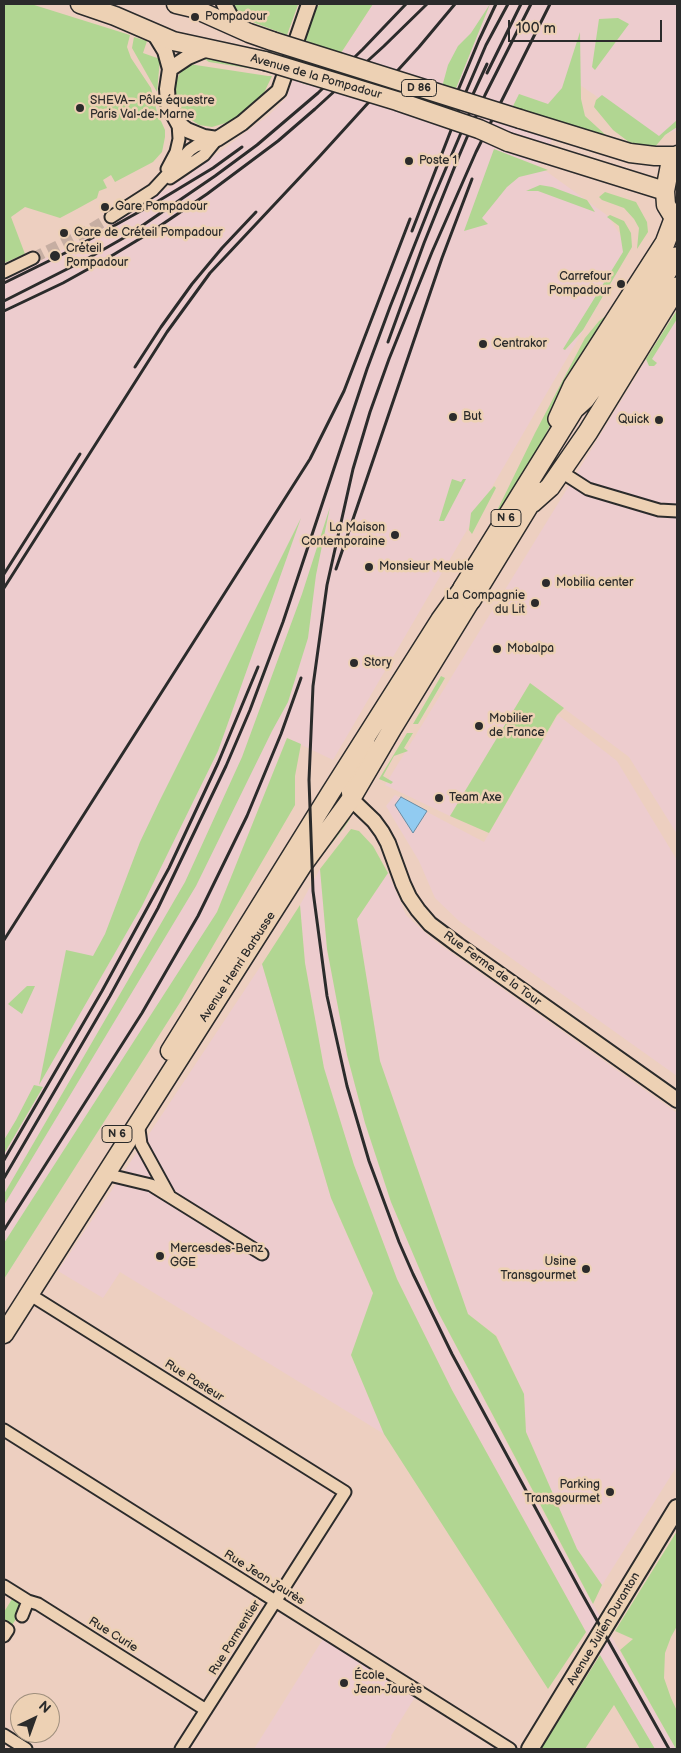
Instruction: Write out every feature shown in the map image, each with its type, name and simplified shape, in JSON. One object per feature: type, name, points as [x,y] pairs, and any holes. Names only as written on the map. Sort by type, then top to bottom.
[{"type":"highway","points":[[550,448],[550,434],[573,386],[665,243],[676,221]]},
{"type":"highway","name":"N 6","points":[[467,594],[574,409],[585,399],[676,257]]},
{"type":"highway","points":[[532,503],[550,486],[588,432],[677,287]]},
{"type":"highway","name":"N 6","points":[[467,594],[532,503],[548,470],[584,412],[585,399]]},
{"type":"main road","name":"Avenue de la Pompadour","points":[[80,4],[115,16],[173,41],[265,61],[397,101],[479,129],[508,142],[664,191]]},
{"type":"main road","name":"Avenue de la Pompadour","points":[[176,4],[193,8],[272,41],[630,153],[677,156]]},
{"type":"main road","points":[[676,221],[666,205],[664,191],[670,165],[677,156]]},
{"type":"main road","name":"Avenue Henri Barbusse","points":[[4,1313],[423,647],[467,594]]},
{"type":"main road","name":"Avenue Henri Barbusse","points":[[4,1334],[302,866],[351,799],[467,594]]},
{"type":"main road","name":"Avenue Julien Duranton","points":[[530,1749],[677,1508]]},
{"type":"street","points":[[224,4],[233,20],[249,33]]},
{"type":"street","points":[[160,183],[178,174],[204,155],[217,139],[242,123],[279,91],[309,4]]},
{"type":"street","points":[[111,217],[153,190],[160,183],[176,152],[179,139],[178,123],[168,104],[167,88],[170,70],[165,51],[154,33]]},
{"type":"street","points":[[170,70],[188,57],[207,49]]},
{"type":"street","points":[[178,123],[194,133],[217,139]]},
{"type":"street","points":[[4,272],[33,258]]},
{"type":"street","points":[[560,471],[588,489],[659,510],[677,511]]},
{"type":"street","points":[[351,799],[349,785],[364,760],[369,733]]},
{"type":"street","name":"Rue Ferme de la Tour","points":[[351,799],[374,821],[382,832],[409,897],[430,924],[677,1100]]},
{"type":"street","points":[[138,1122],[141,1144],[169,1195]]},
{"type":"street","points":[[105,1174],[151,1185],[262,1254]]},
{"type":"street","name":"Rue Pasteur","points":[[29,1294],[345,1492]]},
{"type":"street","name":"Rue Jean Jaurès","points":[[4,1430],[510,1749]]},
{"type":"street","name":"Rue Parmentier","points":[[181,1749],[345,1492]]},
{"type":"street","name":"Rue Curie","points":[[4,1586],[28,1601],[38,1604],[206,1710]]},
{"type":"street","points":[[22,1616],[28,1601]]},
{"type":"street","points":[[4,1627],[8,1630],[4,1636]]},
{"type":"street","points":[[4,1735],[26,1749]]},
{"type":"shaded area","points":[[373,4],[677,4],[677,130],[657,138],[580,85],[539,166],[608,216],[630,250],[333,760],[287,738],[181,1001],[4,1279],[4,279],[113,222],[186,177],[270,114],[287,97],[292,81],[339,56]]},
{"type":"shaded area","points":[[677,310],[677,834],[629,757],[530,683],[450,816],[385,785]]},
{"type":"shaded area","points":[[558,715],[617,761],[677,860],[677,1076],[459,921],[435,898],[419,861],[386,806],[395,795],[484,842]]},
{"type":"shaded area","points":[[320,869],[327,949],[347,1055],[365,1123],[391,1202],[436,1308],[545,1516],[676,1749],[655,1749],[586,1632],[452,1390],[397,1279],[354,1165],[324,1068],[305,963],[300,905]]},
{"type":"shaded area","points":[[388,873],[406,915],[432,939],[677,1113],[677,1466],[602,1585],[577,1549],[526,1432],[524,1394],[497,1336],[468,1314],[380,1061],[357,919]]},
{"type":"shaded area","points":[[262,964],[331,1198],[373,1294],[351,1355],[384,1434],[120,1272],[103,1298],[58,1271]]},
{"type":"shaded area","name":"École Jean-Jaurès","points":[[323,1639],[415,1697],[392,1737],[384,1749],[254,1749]]},
{"type":"green space","name":"SHEVA– Pôle équestre Paris Val-de-Marne","points":[[4,4],[31,4],[130,35],[127,47],[131,58],[151,88],[157,112],[165,130],[165,137],[162,152],[153,162],[115,182],[111,175],[103,180],[107,188],[99,191],[97,198],[60,218],[25,207],[11,217],[25,254],[4,263]]},
{"type":"green space","points":[[231,4],[298,5],[287,35],[239,17]]},
{"type":"green space","points":[[320,4],[373,4],[339,56],[305,40],[317,7]]},
{"type":"green space","points":[[490,4],[455,91],[442,87],[448,65],[458,46],[471,33]]},
{"type":"green space","points":[[618,18],[629,24],[595,70],[592,67],[599,19]]},
{"type":"green space","points":[[580,32],[581,99],[585,116],[609,138],[512,108],[519,94],[548,104],[562,88]]},
{"type":"green space","points":[[134,37],[147,41],[143,53],[160,59],[157,92],[132,48]]},
{"type":"green space","points":[[214,55],[268,67],[311,81],[308,85],[296,78],[268,69],[254,69],[209,62],[200,56]]},
{"type":"green space","points":[[189,64],[272,76],[259,100],[229,122],[212,127],[199,125],[190,119],[177,103],[176,81],[180,73]]},
{"type":"green space","points":[[602,95],[659,136],[677,120],[677,127],[665,135],[654,148],[629,142],[613,130],[594,107],[596,100]]},
{"type":"green space","points":[[494,149],[548,170],[519,177],[507,187],[482,218],[488,224],[464,231]]},
{"type":"green space","points":[[540,185],[552,187],[587,200],[595,212],[538,191],[526,191]]},
{"type":"green space","points":[[605,192],[636,202],[647,222],[648,232],[637,249],[639,228],[634,219],[624,208],[602,200],[599,197]]},
{"type":"green space","points":[[610,215],[624,221],[631,233],[632,247],[583,330],[565,350],[563,349],[623,252],[619,226],[607,217]]},
{"type":"green space","points":[[616,308],[571,382],[541,444],[490,525],[535,433],[585,338],[599,321]]},
{"type":"green space","points":[[677,310],[677,319],[652,359],[657,363],[654,366],[649,366],[646,359]]},
{"type":"green space","points":[[452,479],[461,482],[463,479],[466,479],[444,521],[439,521]]},
{"type":"green space","points":[[494,486],[496,488],[472,534],[469,530],[471,513]]},
{"type":"green space","points":[[330,507],[316,575],[308,638],[288,702],[196,886],[4,1205],[4,1194],[185,882],[242,757],[302,594]]},
{"type":"green space","points":[[301,518],[218,751],[142,906],[39,1085],[66,950],[93,956],[105,934],[140,842]]},
{"type":"green space","points":[[441,676],[445,678],[418,724],[413,724]]},
{"type":"green space","points":[[530,683],[564,708],[557,715],[489,833],[450,816]]},
{"type":"green space","points":[[407,733],[413,733],[404,748],[408,751],[394,756],[383,776],[393,782],[391,784],[379,779]]},
{"type":"green space","points":[[287,738],[301,744],[295,776],[295,805],[181,1001],[4,1279],[4,1243],[217,912]]},
{"type":"green space","points":[[346,819],[350,819],[300,884]]},
{"type":"green space","points":[[351,829],[359,831],[373,846],[388,873],[357,919],[380,1061],[468,1314],[496,1336],[524,1394],[526,1432],[577,1549],[602,1585],[593,1604],[436,1308],[391,1202],[365,1123],[347,1055],[327,949],[320,869]]},
{"type":"green space","points":[[300,905],[305,963],[324,1068],[354,1165],[397,1279],[452,1390],[586,1632],[548,1689],[384,1434],[351,1355],[373,1293],[331,1198],[262,964]]},
{"type":"green space","points":[[27,986],[35,986],[22,1014],[8,1004]]},
{"type":"green space","points":[[34,1085],[43,1087],[4,1154],[4,1140]]},
{"type":"green space","points":[[677,1531],[677,1626],[665,1653],[664,1678],[677,1711],[676,1749],[620,1650],[633,1639],[615,1631]]},
{"type":"green space","points":[[12,1599],[23,1606],[23,1609],[12,1625],[4,1620],[4,1612]]},
{"type":"green space","points":[[600,1655],[655,1749],[640,1749],[614,1705],[585,1749],[541,1749]]},
{"type":"water","points":[[401,797],[427,811],[413,833],[395,805]]},
{"type":"tunnel","points":[[33,258],[86,232],[111,217]]},
{"type":"railway","points":[[4,301],[85,260],[127,236],[257,145],[318,93],[406,4]]},
{"type":"railway","points":[[4,311],[63,283],[108,258],[151,232],[207,194],[278,141],[384,46],[427,4]]},
{"type":"railway","points":[[4,588],[167,332],[210,273],[319,157],[419,47],[455,4]]},
{"type":"railway","points":[[454,100],[496,4]]},
{"type":"railway","points":[[412,231],[465,94],[486,45],[508,4]]},
{"type":"railway","points":[[487,73],[521,4]]},
{"type":"railway","points":[[388,342],[424,243],[459,156],[485,95],[531,4]]},
{"type":"railway","points":[[550,4],[476,152],[432,252],[389,359],[370,412],[353,469],[327,585],[313,686],[309,780],[313,891],[327,996],[347,1086],[369,1161],[399,1242],[452,1354],[581,1592],[669,1749]]},
{"type":"railway","points":[[468,105],[487,64]]},
{"type":"railway","points":[[4,1178],[110,996],[158,908],[226,766],[250,710],[283,622],[367,369],[390,307],[475,100]]},
{"type":"railway","points":[[4,283],[65,253],[155,203],[213,168],[242,147]]},
{"type":"railway","points":[[336,569],[442,258],[472,179]]},
{"type":"railway","points":[[135,367],[192,284],[256,212]]},
{"type":"railway","points":[[4,940],[310,459],[344,391],[410,219]]},
{"type":"railway","points":[[4,574],[80,454]]},
{"type":"railway","points":[[4,1160],[102,991],[169,868],[218,763],[258,667]]},
{"type":"railway","points":[[4,1230],[142,1013],[198,916],[247,816],[281,734],[301,678]]},
{"type":"place","name":"Pompadour","points":[[195,17]]},
{"type":"place","name":"SHEVA– Pôle équestre Paris Val-de-Marne","points":[[80,108]]},
{"type":"place","name":"Poste 1","points":[[409,161]]},
{"type":"place","name":"Gare Pompadour","points":[[105,207]]},
{"type":"place","name":"Gare de Créteil Pompadour","points":[[64,233]]},
{"type":"place","name":"Créteil Pompadour","points":[[55,256]]},
{"type":"place","name":"Carrefour Pompadour","points":[[621,284]]},
{"type":"place","name":"Centrakor","points":[[483,344]]},
{"type":"place","name":"But","points":[[453,417]]},
{"type":"place","name":"Quick","points":[[659,420]]},
{"type":"place","name":"La Maison Contemporaine","points":[[395,535]]},
{"type":"place","name":"Monsieur Meuble","points":[[369,567]]},
{"type":"place","name":"Mobilia center","points":[[546,583]]},
{"type":"place","name":"La Compagnie du Lit","points":[[535,603]]},
{"type":"place","name":"Mobalpa","points":[[497,649]]},
{"type":"place","name":"Story","points":[[354,663]]},
{"type":"place","name":"Mobilier de France","points":[[479,726]]},
{"type":"place","name":"Team Axe","points":[[439,798]]},
{"type":"place","name":"Mercesdes-Benz GGE","points":[[160,1256]]},
{"type":"place","name":"Usine Transgourmet","points":[[586,1269]]},
{"type":"place","name":"Parking Transgourmet","points":[[610,1492]]},
{"type":"place","name":"École Jean-Jaurès","points":[[344,1683]]}]
